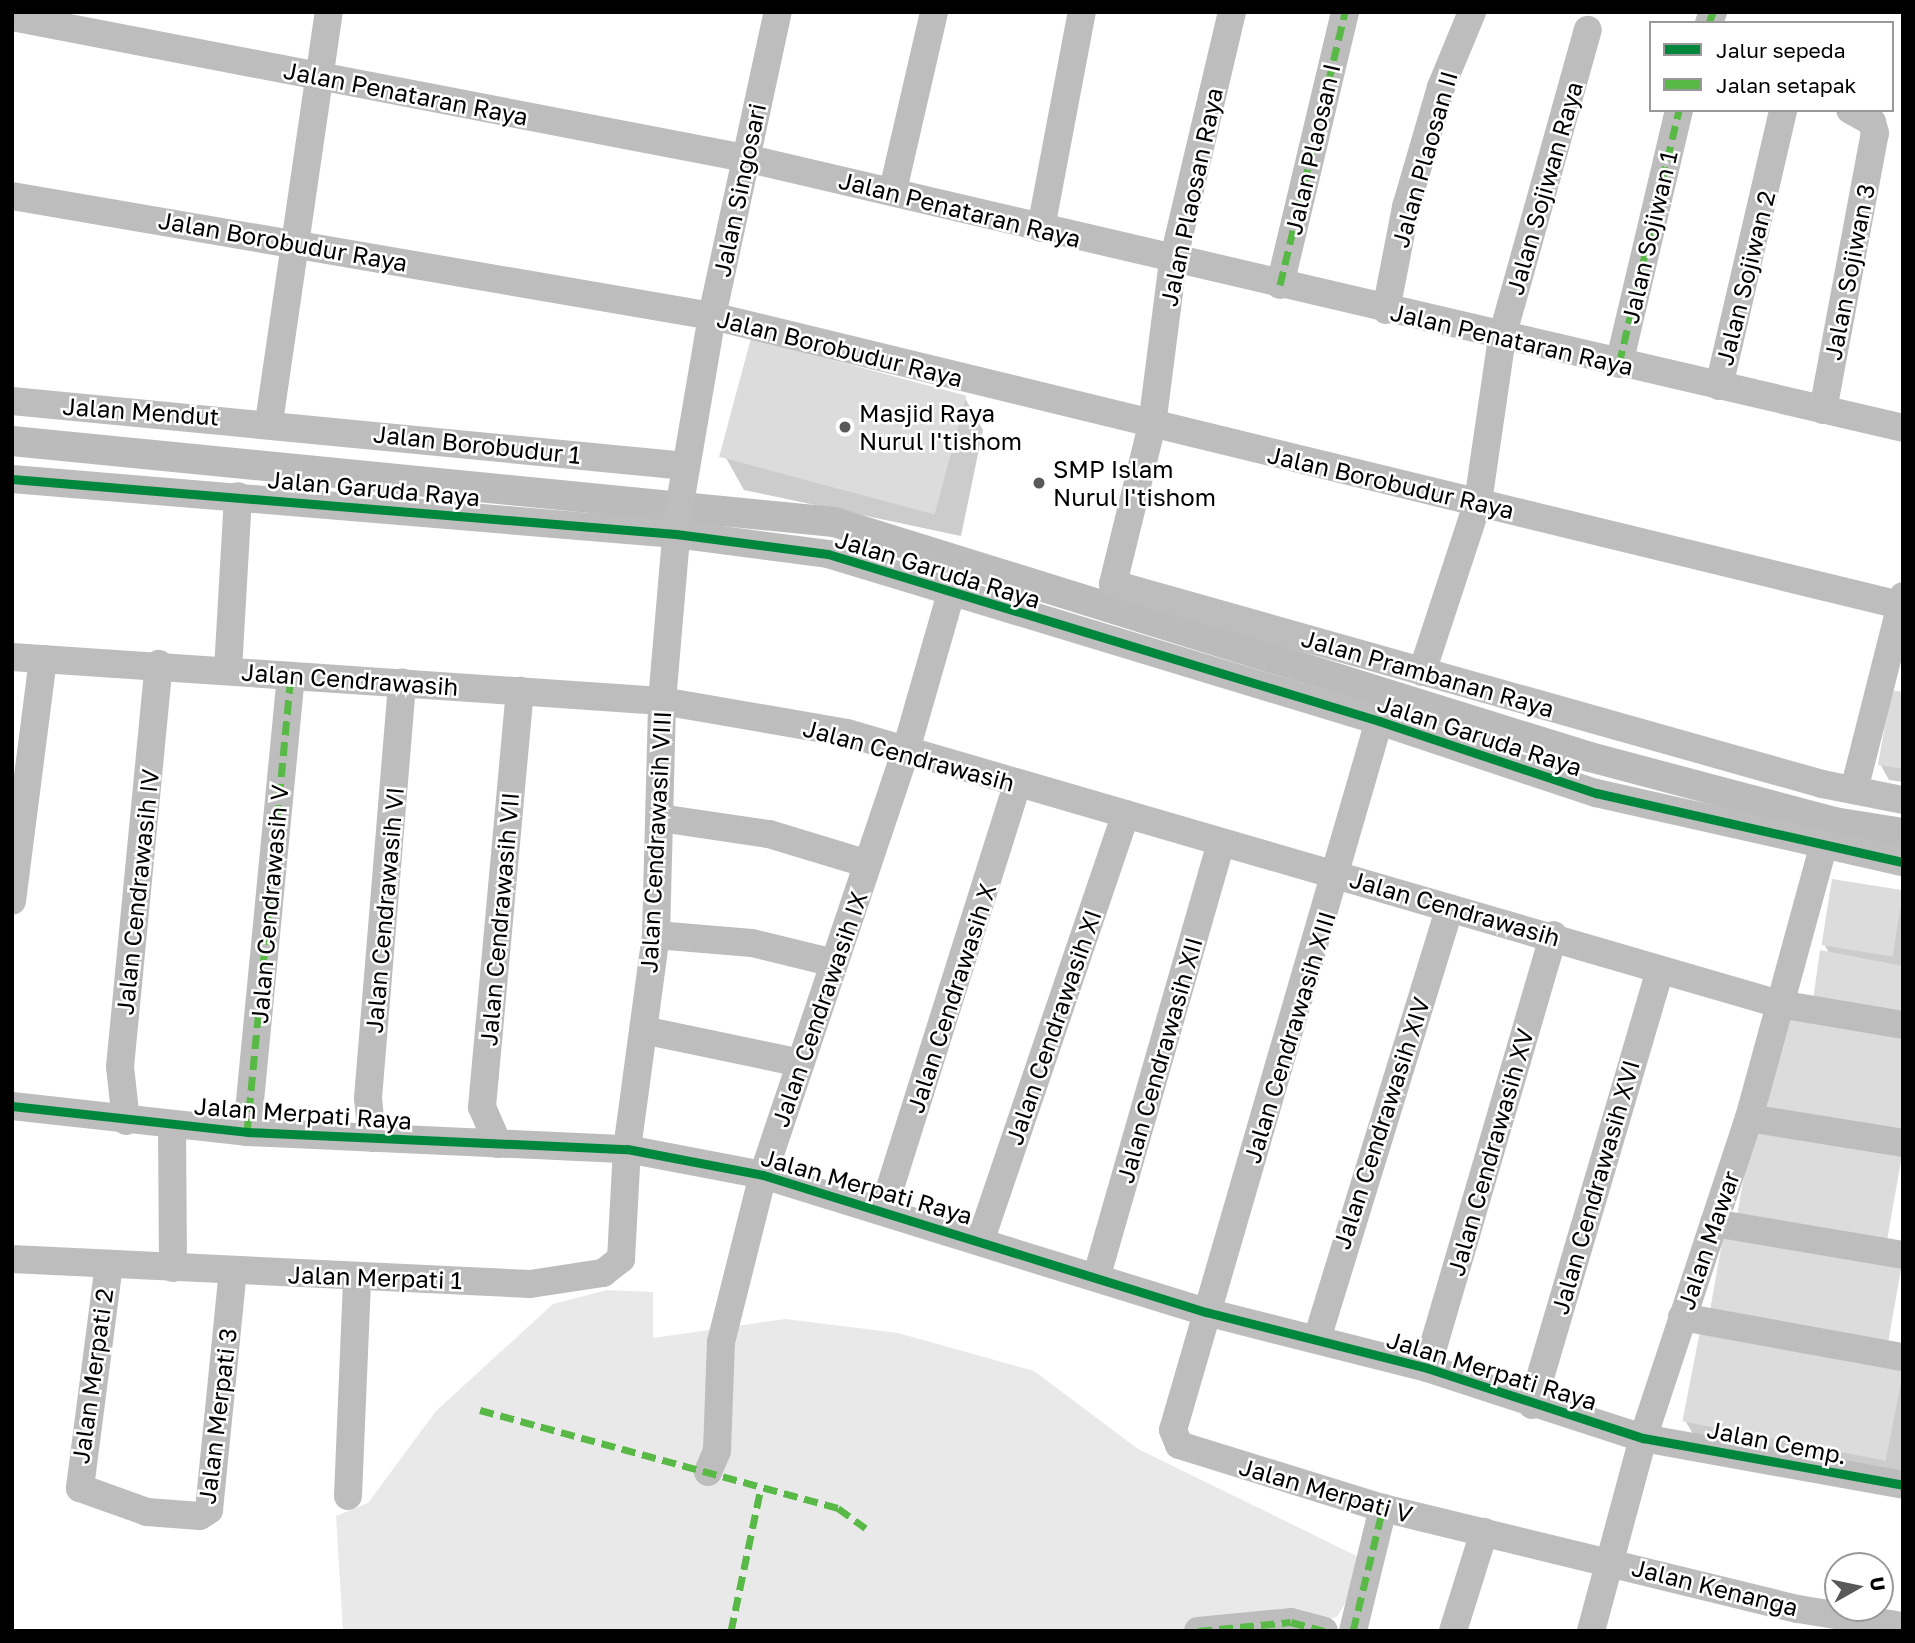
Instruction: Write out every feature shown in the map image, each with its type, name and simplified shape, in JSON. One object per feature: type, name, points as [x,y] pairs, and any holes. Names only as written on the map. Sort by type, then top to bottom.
[{"type":"street","points":[[269,422],[328,12]]},
{"type":"street","name":"Jalan Singosari","points":[[677,525],[712,316],[778,12]]},
{"type":"street","points":[[893,190],[933,12]]},
{"type":"street","points":[[1041,228],[1082,12]]},
{"type":"street","name":"Jalan Plaosan Raya","points":[[1152,425],[1173,261],[1232,12]]},
{"type":"street","name":"Jalan Plaosan I","points":[[1280,285],[1345,12]]},
{"type":"street","name":"Jalan Plaosan II","points":[[1386,310],[1437,100],[1472,12]]},
{"type":"street","name":"Jalan Penataran Raya","points":[[12,17],[745,158],[893,190],[1173,261],[1903,428]]},
{"type":"street","name":"Jalan Sojiwan Raya","points":[[1422,672],[1478,502],[1502,337],[1588,30]]},
{"type":"street","name":"Jalan Sojiwan 1","points":[[1619,364],[1679,112]]},
{"type":"street","name":"Jalan Sojiwan 2","points":[[1719,386],[1783,112]]},
{"type":"street","name":"Jalan Sojiwan 3","points":[[1823,410],[1875,134],[1872,122],[1854,112]]},
{"type":"street","name":"Jalan Borobudur Raya","points":[[12,196],[296,242],[712,316],[1152,425],[1902,603]]},
{"type":"street","name":"Jalan Mendut","points":[[12,401],[269,422]]},
{"type":"street","name":"Jalan Borobudur 1","points":[[269,422],[684,474]]},
{"type":"street","name":"Jalan Prambanan Raya","points":[[1152,425],[1113,584],[1422,672],[1854,790],[1903,800]]},
{"type":"street","name":"Jalan Garuda Raya","points":[[12,479],[677,525],[828,554],[1379,720],[1596,793],[1823,848],[1903,862]]},
{"type":"street","points":[[228,670],[239,496]]},
{"type":"street","name":"Jalan Cendrawasih VIII","points":[[627,1149],[656,935],[662,701],[677,525]]},
{"type":"street","name":"Jalan Cendrawasih IX","points":[[708,1472],[717,1451],[721,1342],[763,1175],[906,750],[951,593]]},
{"type":"street","points":[[1854,790],[1902,603]]},
{"type":"street","name":"Jalan Cendrawasih","points":[[12,657],[159,664],[291,676],[662,701],[847,733],[1017,785],[1126,814],[1220,845],[1339,874],[1449,909],[1553,935],[1660,970],[1779,1004],[1903,1024]]},
{"type":"street","points":[[12,901],[43,659]]},
{"type":"street","name":"Jalan Cendrawasih IV","points":[[126,1121],[120,1067],[159,664]]},
{"type":"street","name":"Jalan Cendrawasih V","points":[[247,1132],[291,676]]},
{"type":"street","name":"Jalan Cendrawasih VI","points":[[372,1138],[368,1098],[402,682]]},
{"type":"street","name":"Jalan Cendrawasih VII","points":[[498,1144],[482,1107],[520,691]]},
{"type":"street","name":"Jalan Cendrawasih XIII","points":[[1206,1312],[1339,874],[1379,720]]},
{"type":"street","name":"Jalan Cendrawasih X","points":[[883,1210],[1017,785]]},
{"type":"street","name":"Jalan Cendrawasih XI","points":[[981,1239],[1126,814]]},
{"type":"street","points":[[660,817],[769,834],[867,864]]},
{"type":"street","name":"Jalan Cendrawasih XII","points":[[1097,1275],[1220,845]]},
{"type":"street","name":"Jalan Mawar","points":[[1591,1631],[1643,1438],[1749,1118],[1823,848]]},
{"type":"street","name":"Jalan Cendrawasih XIV","points":[[1317,1339],[1449,909]]},
{"type":"street","points":[[656,935],[752,943],[834,963]]},
{"type":"street","name":"Jalan Cendrawasih XV","points":[[1427,1368],[1553,935]]},
{"type":"street","name":"Jalan Cendrawasih XVI","points":[[1532,1405],[1660,970]]},
{"type":"street","points":[[643,1030],[801,1063]]},
{"type":"street","name":"Jalan Merpati Raya","points":[[12,1107],[247,1132],[627,1149],[763,1175],[981,1239],[1206,1312],[1427,1368],[1532,1405],[1643,1438]]},
{"type":"street","points":[[1749,1118],[1903,1143]]},
{"type":"street","points":[[172,1124],[173,1268]]},
{"type":"street","name":"Jalan Merpati 1","points":[[12,1259],[357,1278],[530,1284],[615,1268],[621,1259],[627,1149]]},
{"type":"street","points":[[1714,1223],[1903,1255]]},
{"type":"street","name":"Jalan Merpati 2","points":[[80,1488],[109,1264]]},
{"type":"street","name":"Jalan Merpati 3","points":[[80,1488],[147,1513],[200,1516],[209,1510],[233,1271]]},
{"type":"street","points":[[348,1496],[357,1278]]},
{"type":"street","name":"Jalan Merpati V","points":[[1206,1312],[1173,1430],[1179,1445],[1383,1508],[1609,1561]]},
{"type":"street","points":[[1682,1317],[1903,1357]]},
{"type":"street","name":"Jalan Cemp.","points":[[1643,1438],[1903,1485]]},
{"type":"street","points":[[1353,1631],[1383,1508]]},
{"type":"street","points":[[1453,1631],[1484,1532]]},
{"type":"street","name":"Jalan Kenanga","points":[[1609,1561],[1798,1609],[1903,1626]]},
{"type":"street","points":[[1198,1631],[1291,1622],[1324,1631]]},
{"type":"shaded area","points":[[607,1290],[653,1292],[653,1338],[785,1319],[898,1333],[1034,1371],[1138,1449],[1369,1562],[1337,1617],[1285,1631],[343,1631],[336,1516],[368,1503],[436,1411],[553,1304]]},
{"type":"building","name":"Masjid Raya Nurul I'tishom","points":[[751,338],[966,396],[935,515],[719,457]]},
{"type":"building","points":[[1891,690],[1903,692],[1903,769],[1878,765]]},
{"type":"building","points":[[1832,879],[1903,890],[1893,956],[1822,945]]},
{"type":"building","points":[[1820,950],[1903,966],[1903,1023],[1812,1007]]},
{"type":"building","points":[[1784,1010],[1903,1032],[1903,1135],[1766,1111]]},
{"type":"building","points":[[1753,1125],[1903,1151],[1886,1245],[1737,1219]]},
{"type":"building","points":[[1724,1231],[1902,1262],[1887,1351],[1708,1320]]},
{"type":"building","points":[[1700,1331],[1903,1370],[1886,1461],[1682,1421]]},
{"type":"waterway","points":[[12,441],[834,522],[1590,757],[1834,822],[1903,833]]},
{"type":"marked path","points":[[1280,285],[1345,12]]},
{"type":"marked path","points":[[1710,21],[1713,12]]},
{"type":"marked path","points":[[1619,364],[1679,112]]},
{"type":"marked path","points":[[247,1132],[291,676]]},
{"type":"marked path","points":[[480,1410],[838,1508],[866,1528]]},
{"type":"marked path","points":[[731,1631],[761,1488]]},
{"type":"marked path","points":[[1353,1631],[1383,1508]]},
{"type":"marked path","points":[[1198,1631],[1291,1622],[1324,1631]]},
{"type":"cycle path","points":[[12,479],[676,534],[828,554],[1379,721],[1596,793],[1903,862]]},
{"type":"cycle path","points":[[12,1106],[247,1132],[627,1149],[763,1175],[1206,1312],[1427,1368],[1643,1438],[1903,1485]]},
{"type":"place","name":"Masjid Raya Nurul I'tishom","points":[[845,427]]},
{"type":"place","name":"SMP Islam Nurul I'tishom","points":[[1039,483]]}]
